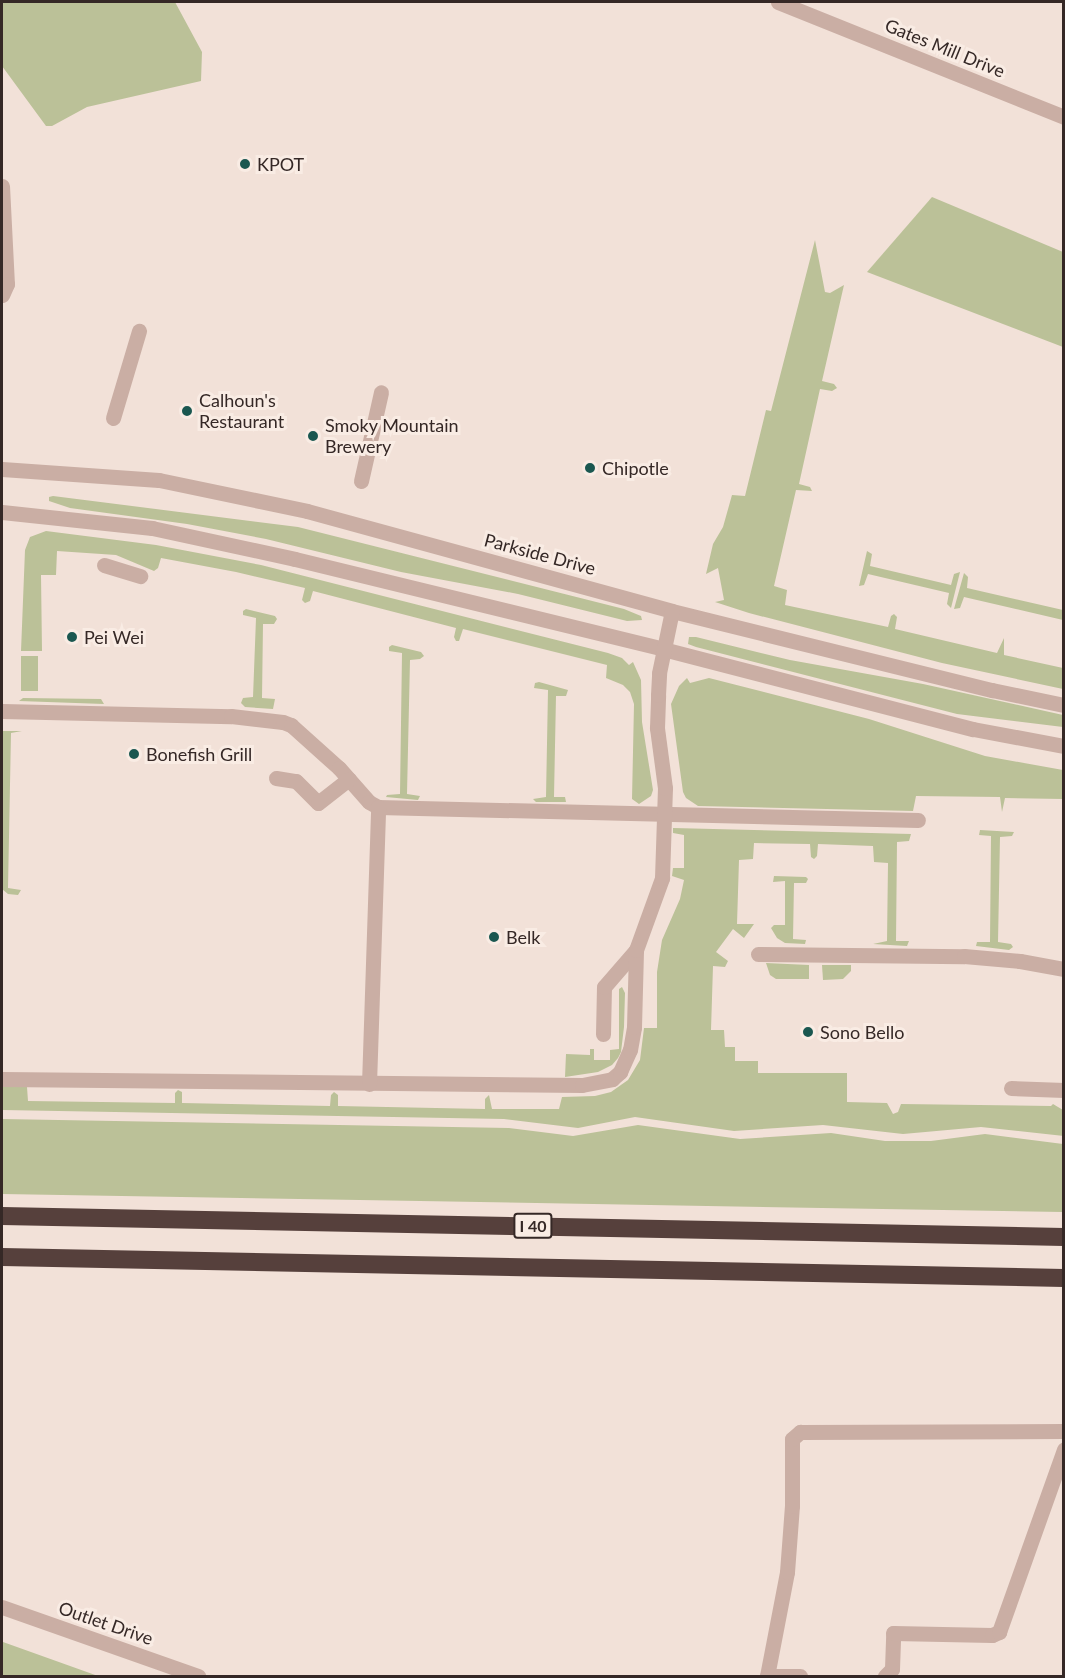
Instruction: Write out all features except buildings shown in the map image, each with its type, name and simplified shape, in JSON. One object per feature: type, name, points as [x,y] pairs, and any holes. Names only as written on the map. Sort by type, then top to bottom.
[{"type":"highway","name":"I 40","points":[[2,1216],[1064,1237]]},
{"type":"highway","points":[[2,1257],[1064,1278]]},
{"type":"street","name":"Gates Mill Drive","points":[[778,2],[1064,117]]},
{"type":"street","points":[[2,186],[6,284],[2,295]]},
{"type":"street","points":[[113,418],[139,331]]},
{"type":"street","points":[[361,481],[381,392]]},
{"type":"street","name":"Parkside Drive","points":[[2,469],[171,482],[307,511],[672,611],[980,687],[1064,705]]},
{"type":"street","points":[[2,512],[163,531],[295,559],[663,649],[973,729],[1064,746]]},
{"type":"street","points":[[104,565],[140,576]]},
{"type":"street","points":[[2,1079],[582,1085],[612,1079],[620,1072],[630,1050],[634,1027],[636,950],[662,878],[665,788],[657,728],[659,673],[672,611]]},
{"type":"street","points":[[2,711],[259,717],[291,725],[349,779],[369,802],[378,807],[918,819]]},
{"type":"street","points":[[276,778],[296,781],[318,803],[349,779]]},
{"type":"street","points":[[369,1084],[378,807]]},
{"type":"street","points":[[603,1034],[604,987],[636,950]]},
{"type":"street","points":[[758,954],[964,956],[1020,961],[1064,969]]},
{"type":"street","points":[[1011,1088],[1064,1090]]},
{"type":"street","points":[[800,1677],[767,1676],[787,1572],[792,1506],[792,1439],[800,1432],[1064,1431]]},
{"type":"street","points":[[885,1677],[892,1669],[893,1633],[992,1635],[999,1632],[1064,1449]]},
{"type":"street","name":"Outlet Drive","points":[[2,1606],[198,1677]]},
{"type":"green space","points":[[2,2],[175,2],[202,52],[201,81],[87,107],[52,126],[46,126],[2,66]]},
{"type":"green space","points":[[932,197],[1063,252],[1063,347],[867,272]]},
{"type":"green space","points":[[815,240],[825,292],[830,293],[844,285],[822,381],[834,384],[837,388],[832,391],[820,389],[799,484],[810,487],[812,491],[796,490],[774,586],[787,590],[785,605],[888,627],[891,616],[894,614],[897,617],[895,629],[997,653],[1004,638],[1004,655],[1063,668],[1063,689],[942,663],[715,602],[724,600],[718,568],[706,574],[713,544],[723,527],[732,495],[745,496],[766,410],[771,411]]},
{"type":"green space","points":[[49,497],[298,527],[624,609],[641,616],[642,620],[627,621],[518,594],[401,572],[266,539],[187,524],[70,508],[49,501]]},
{"type":"green space","points":[[46,531],[156,545],[261,565],[608,653],[622,658],[629,665],[633,662],[641,680],[642,722],[653,790],[651,796],[639,804],[632,799],[634,704],[630,692],[623,685],[606,678],[607,665],[463,629],[459,641],[456,641],[454,637],[456,628],[313,591],[310,601],[305,603],[302,600],[305,588],[236,572],[161,558],[158,568],[154,571],[116,555],[57,551],[56,575],[41,575],[42,651],[21,651],[25,550],[30,537]]},
{"type":"green space","points":[[867,551],[872,554],[870,566],[951,585],[954,574],[960,572],[951,608],[947,604],[949,593],[868,574],[864,585],[859,586]]},
{"type":"green space","points":[[964,573],[968,577],[967,588],[1063,610],[1063,620],[964,597],[960,608],[954,609]]},
{"type":"green space","points":[[246,609],[275,616],[277,619],[274,624],[263,624],[262,698],[275,699],[273,709],[245,707],[241,703],[243,698],[253,697],[256,618],[243,615]]},
{"type":"green space","points":[[689,637],[790,660],[923,684],[1063,715],[1063,727],[957,714],[696,647],[688,644]]},
{"type":"green space","points":[[392,645],[421,652],[424,656],[410,660],[407,794],[420,796],[418,800],[386,797],[400,794],[402,653],[389,651]]},
{"type":"green space","points":[[21,656],[38,656],[38,691],[21,691]]},
{"type":"green space","points":[[687,678],[690,683],[709,678],[869,719],[985,756],[1063,770],[1063,799],[1005,798],[1002,812],[1000,797],[916,796],[913,811],[698,806],[686,798],[683,792],[671,704],[679,686]]},
{"type":"green space","points":[[539,682],[568,690],[566,696],[556,696],[554,797],[565,797],[566,802],[536,802],[533,799],[546,797],[548,690],[534,688],[535,683]]},
{"type":"green space","points":[[23,698],[101,699],[104,704],[19,701]]},
{"type":"green space","points":[[3,731],[22,731],[11,733],[8,888],[21,890],[18,895],[8,894],[2,889]]},
{"type":"green space","points":[[673,828],[911,834],[909,841],[897,842],[896,941],[909,941],[907,946],[873,944],[887,941],[888,863],[874,862],[873,846],[818,844],[817,856],[814,859],[811,857],[810,844],[754,843],[753,859],[739,860],[737,924],[754,924],[744,938],[733,929],[716,952],[728,961],[725,967],[713,966],[711,1030],[724,1030],[725,1047],[735,1047],[735,1061],[758,1061],[758,1073],[847,1073],[847,1102],[887,1103],[893,1114],[898,1112],[901,1104],[1051,1106],[1053,1104],[1063,1110],[1064,1136],[981,1127],[903,1134],[823,1125],[734,1131],[635,1117],[578,1128],[504,1119],[2,1110],[2,1086],[27,1087],[28,1101],[175,1103],[175,1093],[178,1090],[182,1092],[182,1103],[330,1106],[331,1095],[334,1092],[338,1095],[338,1106],[485,1109],[485,1099],[489,1095],[492,1109],[559,1109],[562,1097],[595,1096],[611,1092],[628,1080],[640,1060],[644,1028],[657,1028],[657,972],[662,940],[680,899],[684,880],[672,876],[673,868],[684,868],[684,835],[673,833]]},
{"type":"green space","points":[[980,830],[1014,832],[1012,836],[1000,837],[998,942],[1011,944],[1013,947],[1009,950],[976,946],[977,942],[990,942],[991,836],[979,835]]},
{"type":"green space","points":[[774,876],[806,877],[808,879],[806,883],[794,883],[793,939],[806,940],[805,944],[785,943],[777,938],[771,928],[774,925],[785,925],[785,881],[773,882]]},
{"type":"green space","points":[[766,963],[809,965],[809,979],[776,979],[770,975]]},
{"type":"green space","points":[[822,965],[851,965],[851,971],[843,979],[823,980]]},
{"type":"green space","points":[[622,987],[625,993],[624,1027],[621,1052],[618,1058],[612,1065],[598,1072],[565,1077],[566,1054],[590,1055],[590,1049],[594,1049],[594,1060],[610,1060],[610,1050],[619,1049],[619,989]]},
{"type":"green space","points":[[2,1119],[509,1128],[573,1136],[638,1125],[740,1139],[831,1133],[885,1141],[931,1141],[985,1134],[1063,1144],[1063,1212],[2,1194]]},
{"type":"green space","points":[[3,1642],[98,1676],[2,1676]]},
{"type":"place","name":"KPOT","points":[[245,164]]},
{"type":"place","name":"Calhoun's Restaurant","points":[[187,411]]},
{"type":"place","name":"Smoky Mountain Brewery","points":[[313,436]]},
{"type":"place","name":"Chipotle","points":[[590,468]]},
{"type":"place","name":"Pei Wei","points":[[72,637]]},
{"type":"place","name":"Bonefish Grill","points":[[134,754]]},
{"type":"place","name":"Belk","points":[[494,937]]},
{"type":"place","name":"Sono Bello","points":[[808,1032]]}]
